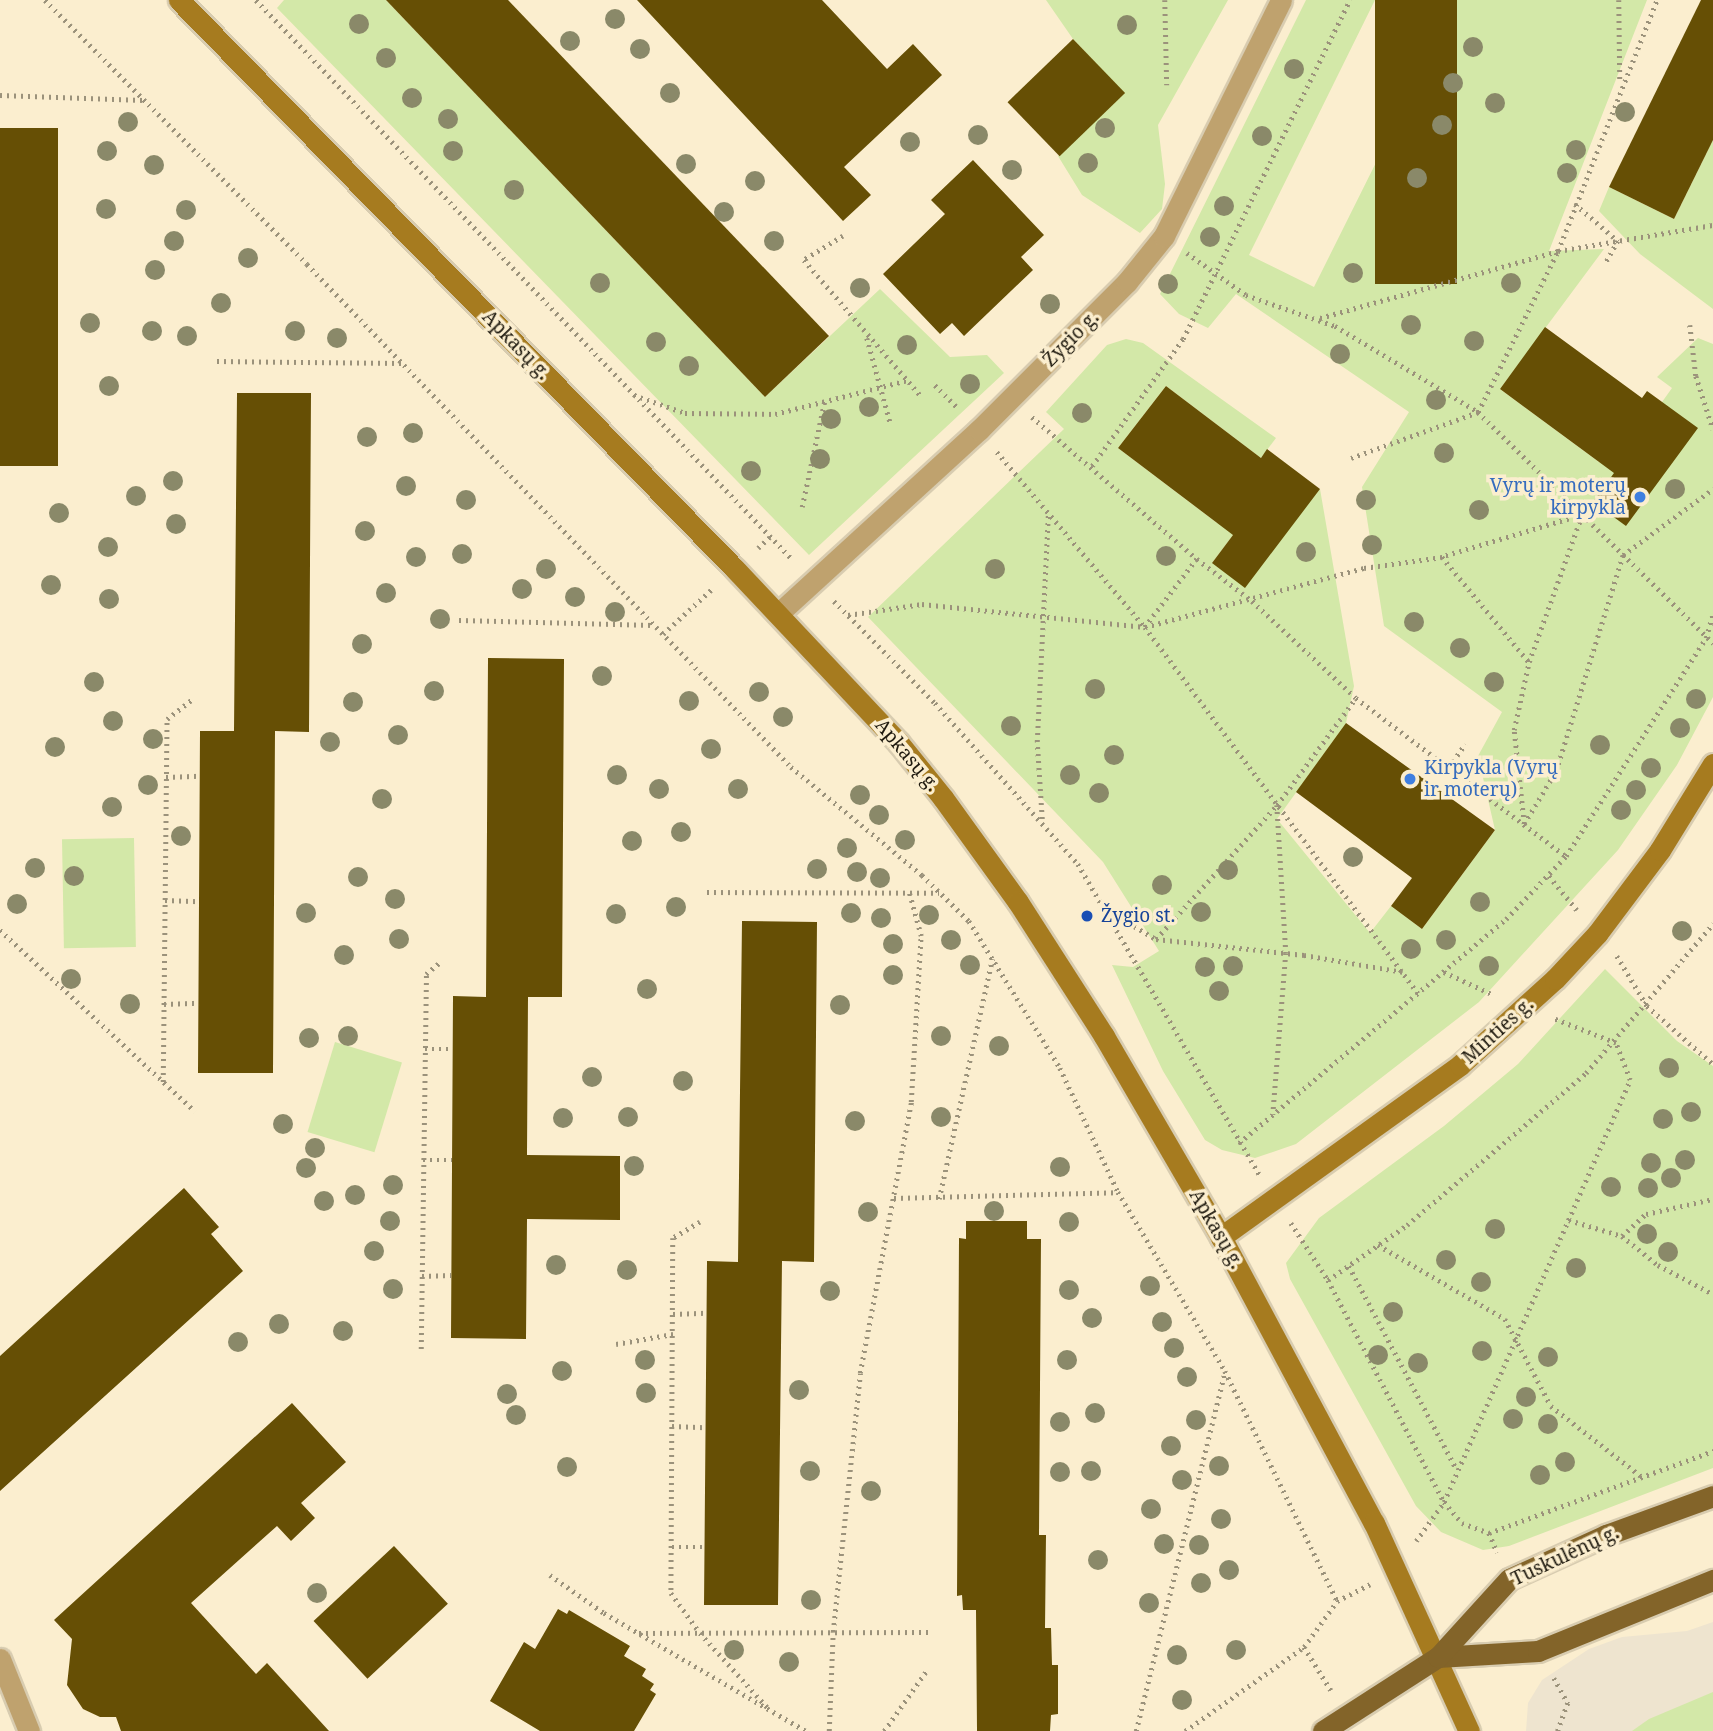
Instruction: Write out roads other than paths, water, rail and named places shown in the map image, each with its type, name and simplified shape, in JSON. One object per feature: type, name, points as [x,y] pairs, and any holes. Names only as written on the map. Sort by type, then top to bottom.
[{"type":"main road","name":"Apkasų g.","points":[[179,0],[778,614],[898,742],[1018,902],[1104,1036],[1221,1237],[1374,1523],[1438,1657],[1469,1731]]},
{"type":"main road","name":"Minties g.","points":[[1221,1237],[1460,1065],[1523,1008],[1597,934],[1660,849],[1713,764]]},
{"type":"main road","name":"Tuskulėnų g.","points":[[1438,1657],[1509,1579],[1606,1535],[1713,1496]]},
{"type":"main road","points":[[1323,1731],[1438,1657],[1538,1651],[1713,1580]]},
{"type":"street","name":"Žygio g.","points":[[778,614],[1010,399],[1128,282],[1164,236],[1281,0]]},
{"type":"street","points":[[0,1659],[29,1731]]},
{"type":"place","name":"Vyrų ir moterų kirpykla","points":[[1640,497]]},
{"type":"place","name":"Kirpykla (Vyrų ir moterų)","points":[[1410,779]]},
{"type":"place","name":"Žygio st.","points":[[1087,916]]}]
